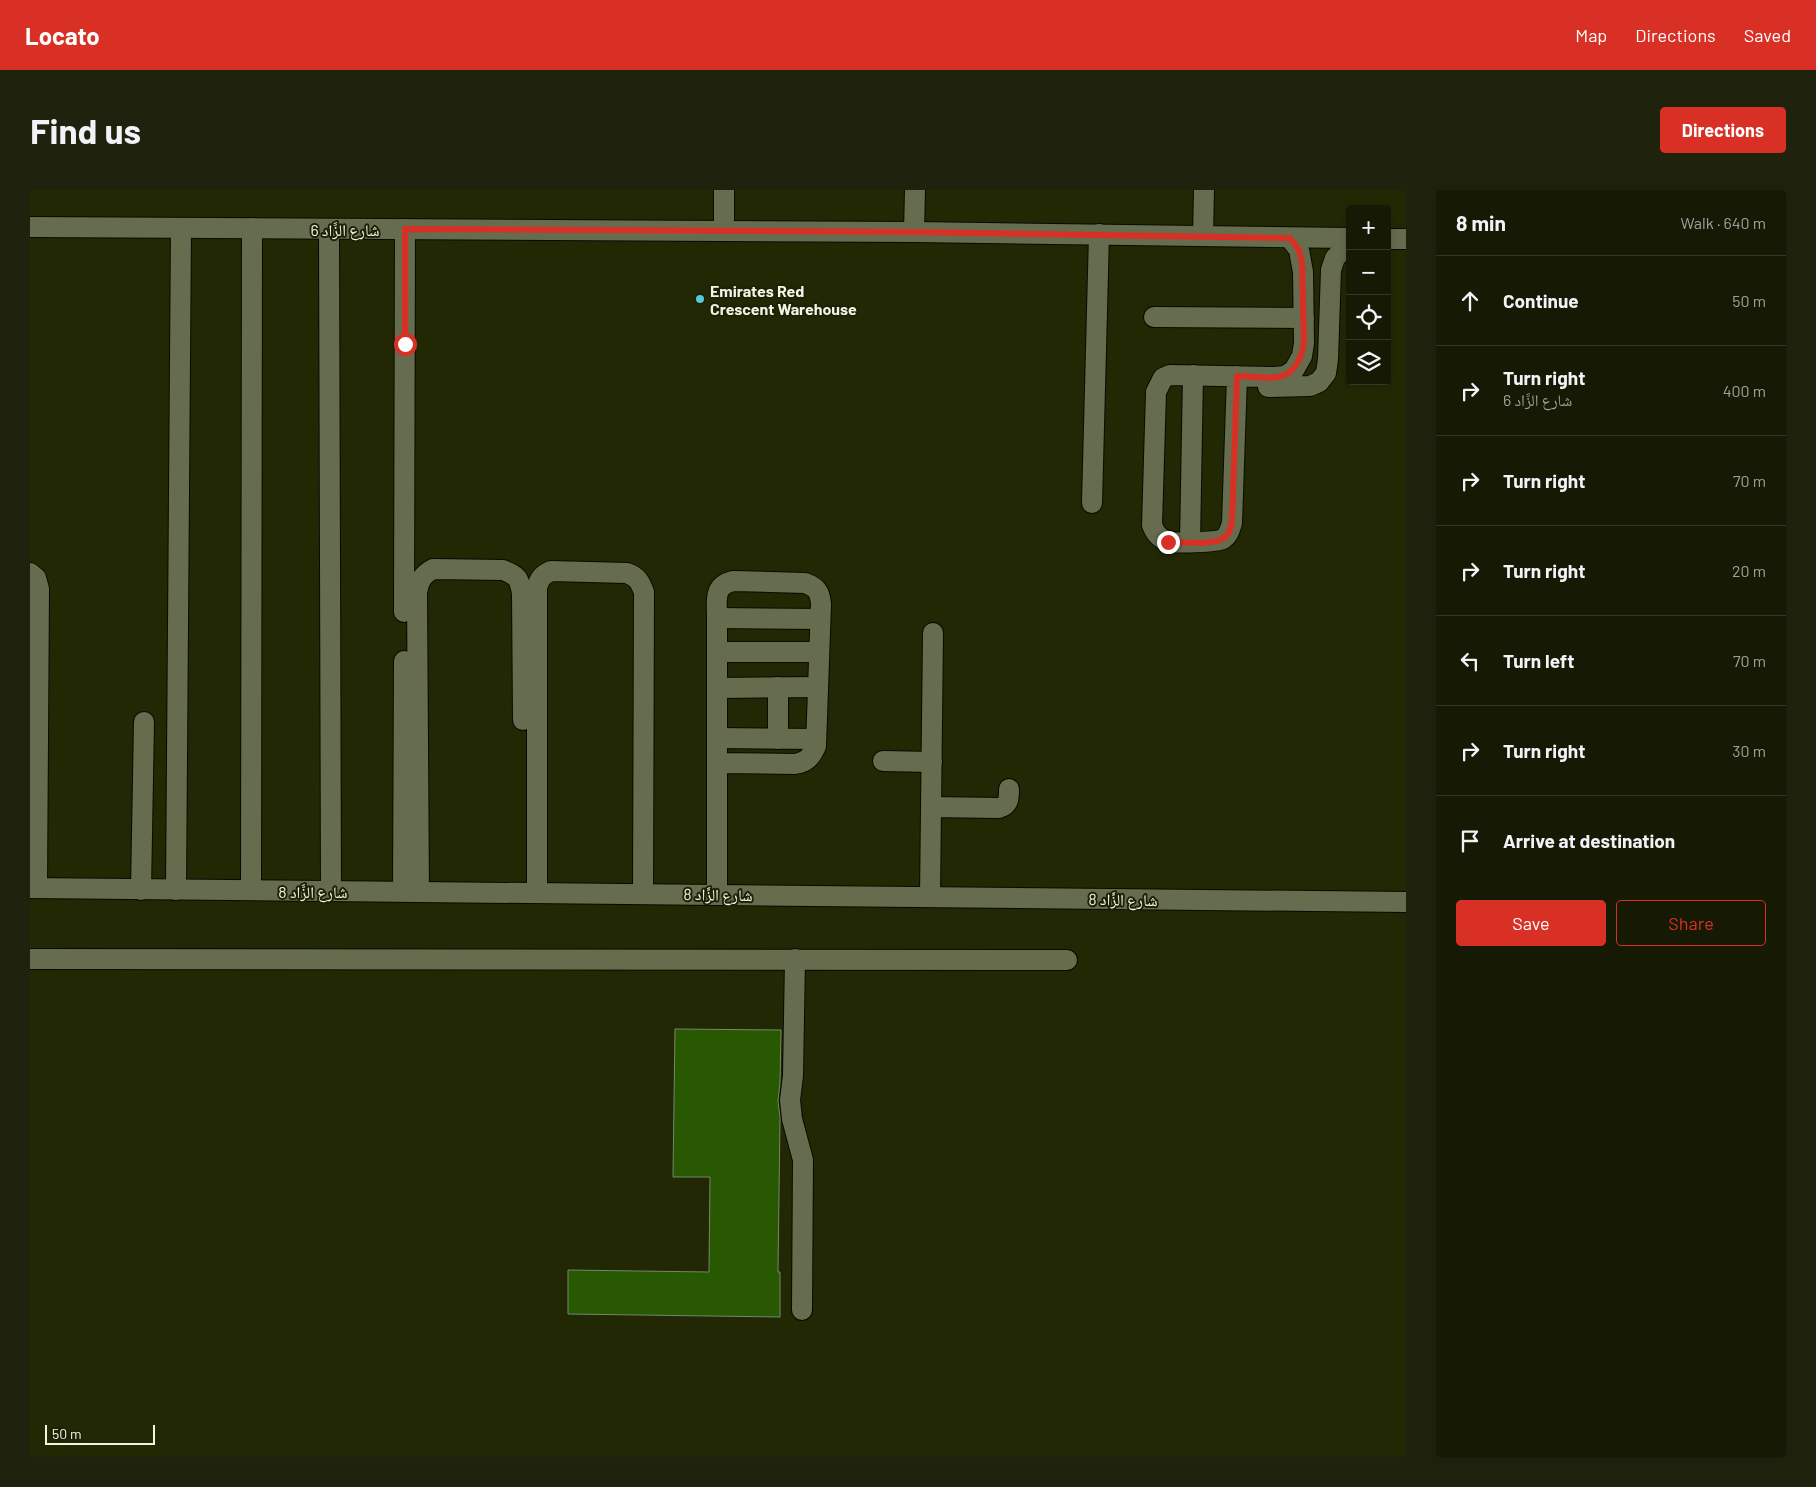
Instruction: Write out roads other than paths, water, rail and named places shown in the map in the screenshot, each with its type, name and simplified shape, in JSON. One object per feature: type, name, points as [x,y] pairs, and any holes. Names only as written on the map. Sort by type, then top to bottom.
[{"type":"street","points":[[724,190],[724,231]]},
{"type":"street","points":[[914,232],[915,190]]},
{"type":"street","points":[[1203,236],[1204,190]]},
{"type":"street","name":"شارع الزَّاد 6","points":[[30,227],[914,232],[1346,240]]},
{"type":"street","points":[[176,890],[181,228]]},
{"type":"street","points":[[251,890],[252,228]]},
{"type":"street","points":[[329,229],[331,891]]},
{"type":"street","points":[[405,229],[411,892]]},
{"type":"street","points":[[1092,503],[1100,234]]},
{"type":"street","points":[[1237,382],[1285,376],[1294,370],[1302,356],[1304,318],[1302,262],[1299,250],[1290,238]]},
{"type":"street","points":[[1391,239],[1406,239]]},
{"type":"street","points":[[1237,382],[1232,522],[1229,532],[1224,538],[1216,542],[1168,542],[1155,532],[1152,525],[1156,392],[1163,378],[1170,375],[1193,375],[1237,382],[1310,386],[1319,382],[1326,373],[1328,359],[1331,270],[1335,258],[1346,245]]},
{"type":"street","points":[[1154,317],[1304,318]]},
{"type":"street","points":[[1190,542],[1193,375]]},
{"type":"street","points":[[411,892],[417,593],[419,582],[434,569],[504,570],[520,580],[522,593],[531,892]]},
{"type":"street","points":[[531,892],[537,588],[539,579],[544,573],[551,571],[627,573],[636,576],[644,592],[643,894]]},
{"type":"street","points":[[30,573],[36,578],[39,589],[34,888]]},
{"type":"street","points":[[716,894],[717,596],[719,588],[724,583],[733,581],[804,583],[815,586],[820,595],[820,619],[816,746],[812,756],[804,763],[795,764],[717,763]]},
{"type":"street","points":[[717,618],[820,619]]},
{"type":"street","points":[[930,897],[933,633]]},
{"type":"street","points":[[717,652],[819,652]]},
{"type":"street","points":[[778,687],[778,739]]},
{"type":"street","points":[[717,688],[818,687]]},
{"type":"street","points":[[141,890],[144,722]]},
{"type":"street","points":[[717,738],[816,739]]},
{"type":"street","points":[[883,762],[932,762]]},
{"type":"street","points":[[931,807],[999,808],[1005,806],[1009,801],[1009,789]]},
{"type":"street","name":"شارع الزَّاد 8","points":[[34,888],[1406,902]]},
{"type":"street","points":[[30,959],[1067,960]]},
{"type":"street","points":[[795,959],[793,1076],[790,1100],[792,1119],[803,1160],[802,1310]]},
{"type":"place","name":"Emirates Red Crescent Warehouse","points":[[700,299]]}]
